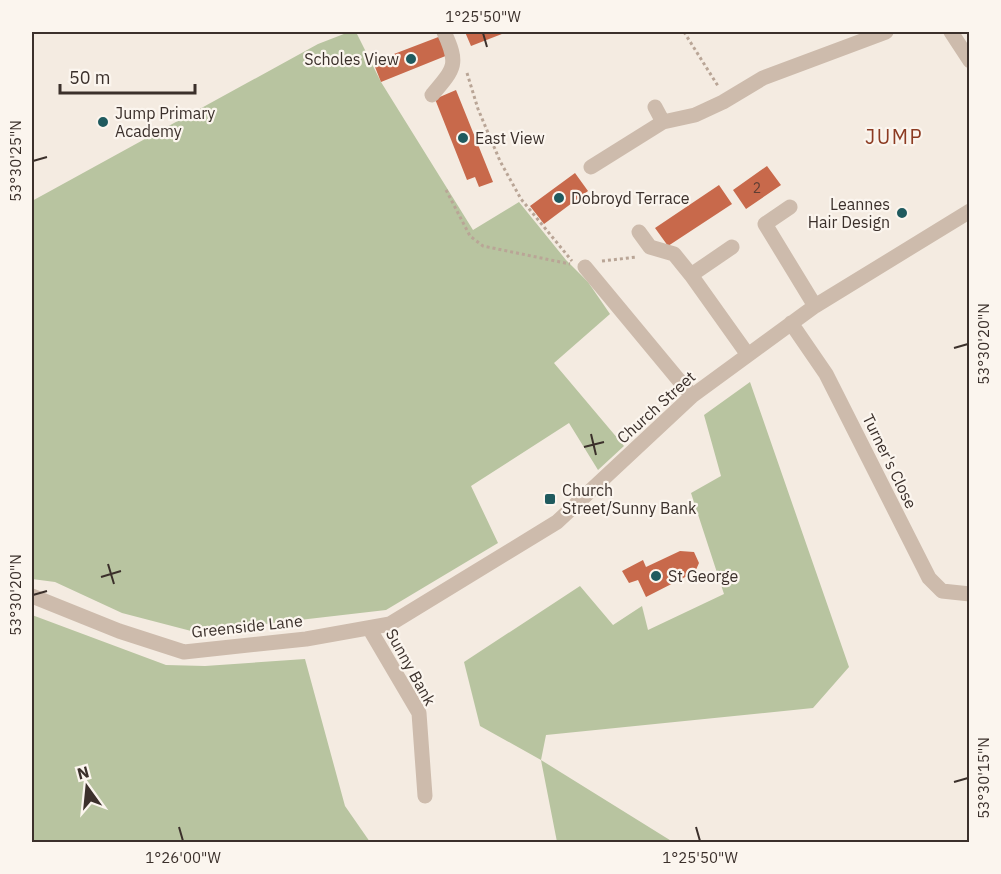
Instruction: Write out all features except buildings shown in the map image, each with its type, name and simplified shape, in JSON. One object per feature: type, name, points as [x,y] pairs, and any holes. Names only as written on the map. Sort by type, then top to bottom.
[{"type":"street","points":[[432,95],[447,76],[454,61],[454,54],[444,32]]},
{"type":"street","points":[[591,167],[663,122],[695,115],[763,78],[847,39],[886,32]]},
{"type":"street","points":[[951,32],[969,61]]},
{"type":"street","points":[[656,106],[663,122]]},
{"type":"street","points":[[790,207],[765,224],[815,306]]},
{"type":"street","name":"Church Street","points":[[369,628],[390,624],[557,522],[692,396],[815,306],[969,212]]},
{"type":"street","points":[[639,232],[650,247],[674,254],[748,355]]},
{"type":"street","points":[[691,275],[732,248]]},
{"type":"street","points":[[585,267],[692,396]]},
{"type":"street","name":"Turner's Close","points":[[791,323],[826,375],[928,578],[942,591],[969,594]]},
{"type":"street","name":"Greenside Lane","points":[[32,596],[118,631],[184,651],[306,639],[369,628]]},
{"type":"street","name":"Sunny Bank","points":[[369,628],[419,714],[425,796]]},
{"type":"path","points":[[684,32],[709,73]]},
{"type":"path","points":[[465,68],[478,109],[500,161],[521,199],[569,259],[585,267]]},
{"type":"path","points":[[446,190],[470,236],[483,246],[585,267],[604,261],[644,257]]},
{"type":"green space","points":[[349,32],[356,32],[381,82],[473,230],[519,202],[566,260],[588,282],[610,314],[554,363],[624,446],[598,470],[569,423],[471,486],[498,543],[386,610],[195,632],[122,613],[55,582],[32,579],[32,201],[318,44]]},
{"type":"green space","points":[[750,382],[849,667],[813,708],[546,735],[541,760],[480,726],[464,662],[580,586],[613,625],[642,606],[648,630],[724,594],[691,493],[721,476],[704,415]]},
{"type":"green space","points":[[32,615],[166,665],[205,666],[305,659],[345,806],[370,842],[32,842]]},
{"type":"green space","points":[[541,760],[673,842],[557,842]]},
{"type":"place","name":"Scholes View","points":[[411,59]]},
{"type":"place","name":"Jump Primary Academy","points":[[103,122]]},
{"type":"place","name":"East View","points":[[463,138]]},
{"type":"place","name":"Dobroyd Terrace","points":[[559,198]]},
{"type":"place","name":"Leannes Hair Design","points":[[902,213]]},
{"type":"place","name":"Church Street/Sunny Bank","points":[[550,499]]},
{"type":"place","name":"St George","points":[[656,576]]},
{"type":"district","name":"JUMP","points":[[894,137]]}]
